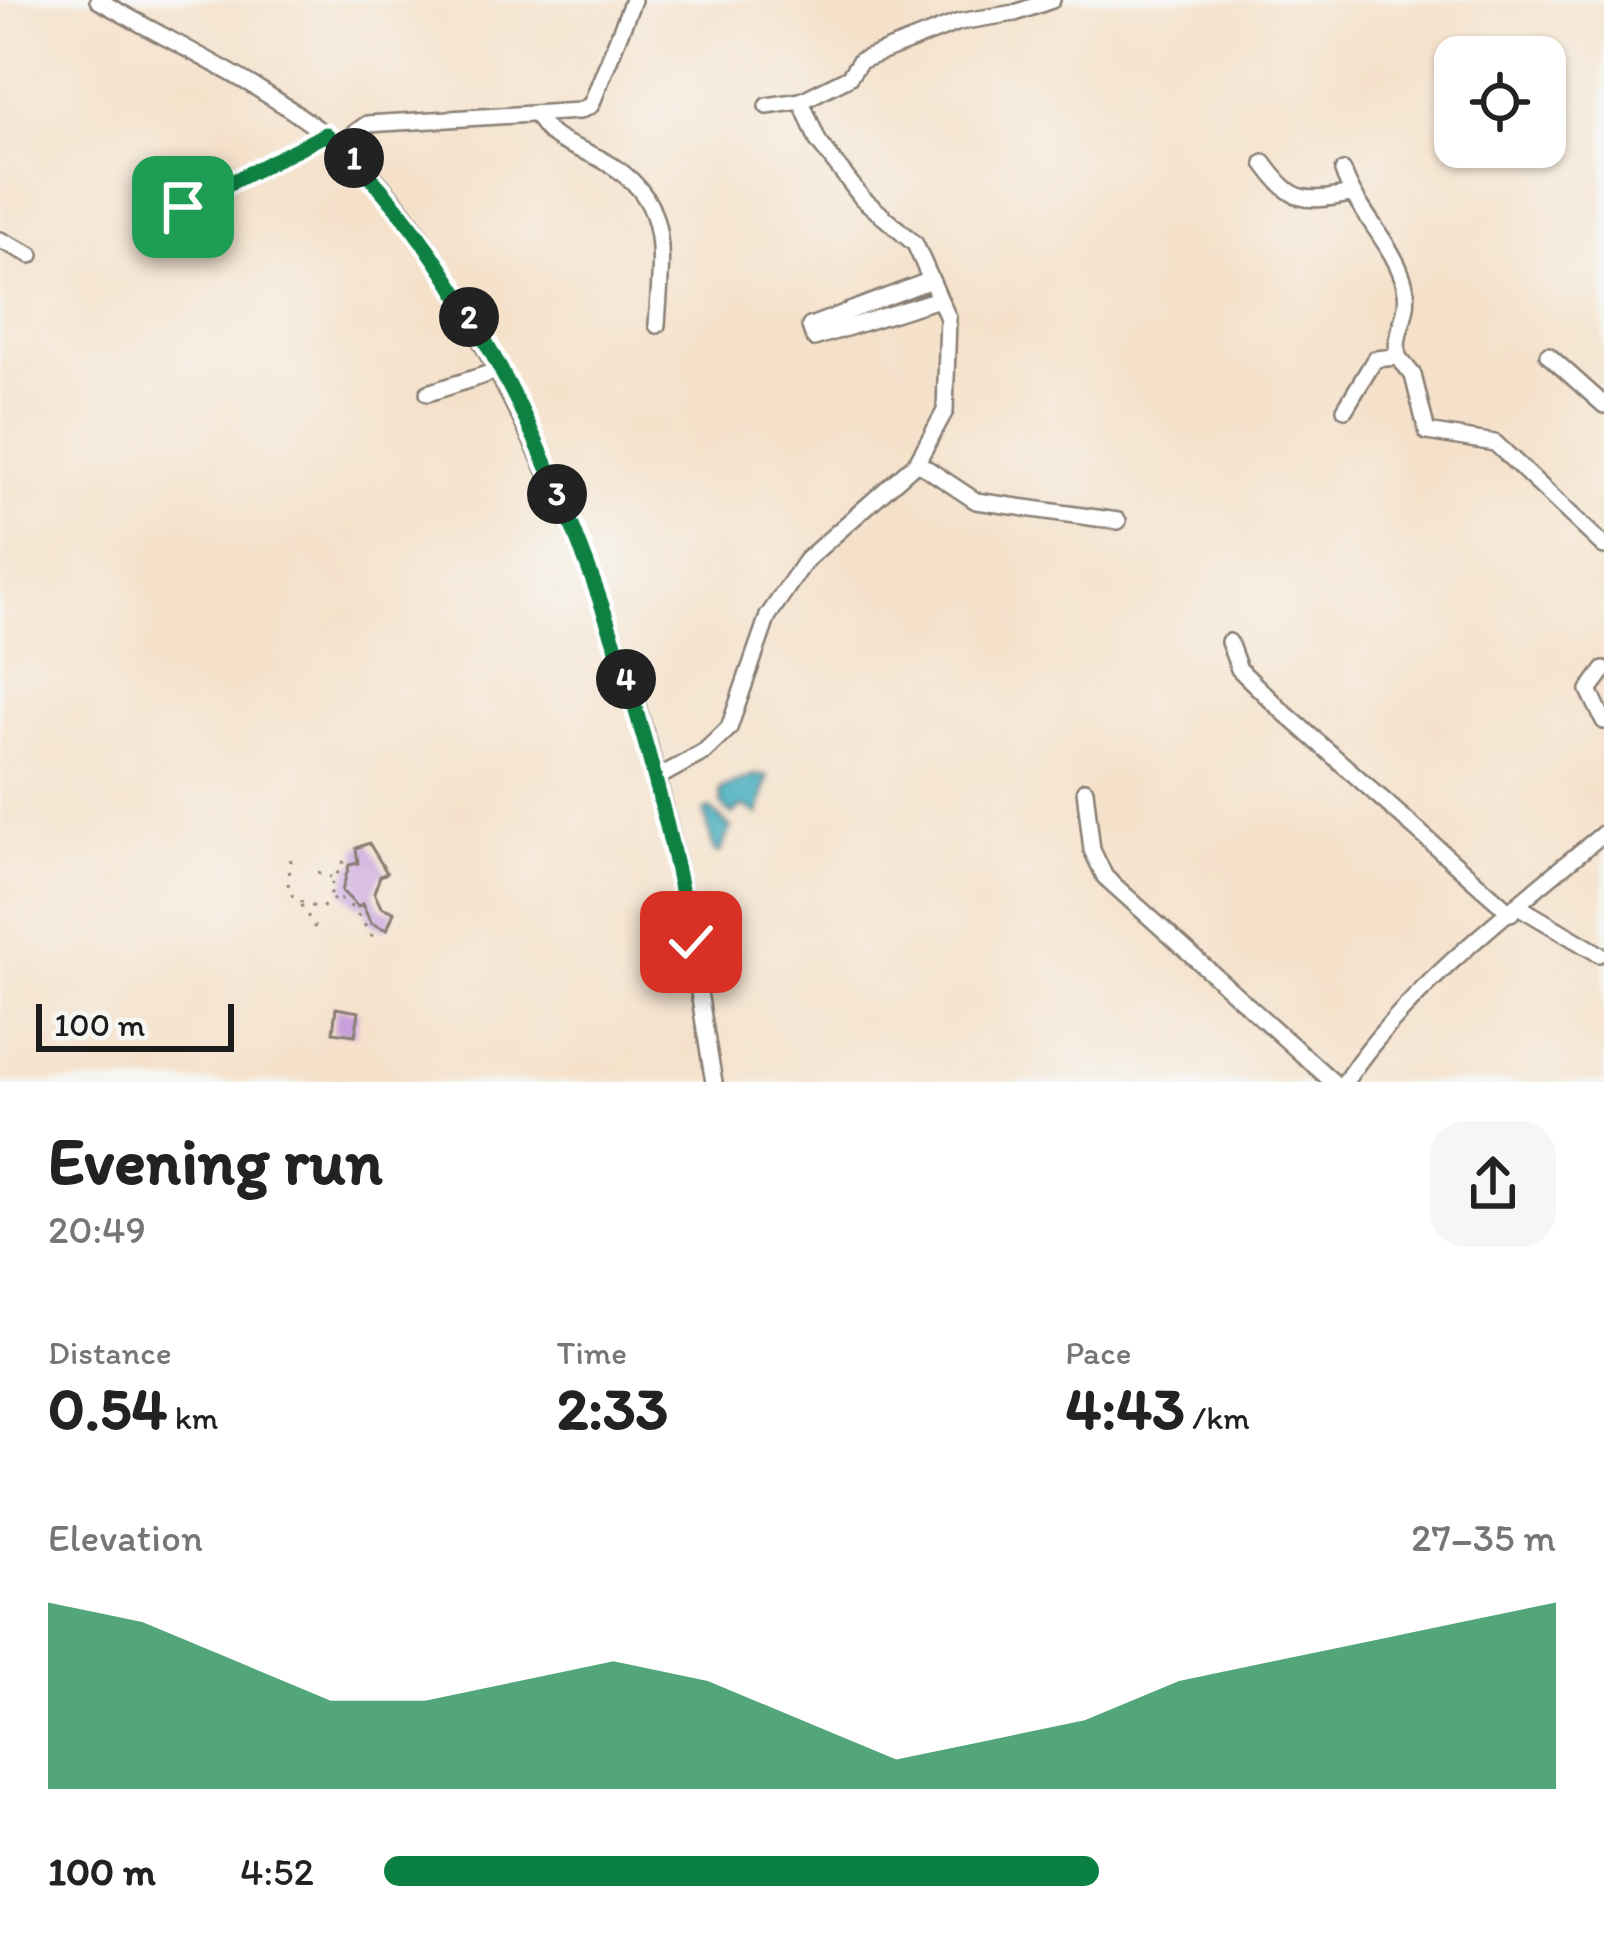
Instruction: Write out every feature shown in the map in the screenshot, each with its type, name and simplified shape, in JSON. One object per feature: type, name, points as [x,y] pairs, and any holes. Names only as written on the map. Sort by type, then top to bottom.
[{"type":"street","points":[[98,0],[236,73],[332,139],[399,207],[430,250],[497,370],[561,503],[657,778],[714,1082]]},
{"type":"street","points":[[183,207],[367,124],[536,114],[591,105],[634,0]]},
{"type":"street","points":[[767,106],[801,101],[849,76],[860,61],[959,22],[1015,13],[1052,0]]},
{"type":"street","points":[[657,778],[704,752],[729,728],[768,616],[806,560],[917,462],[945,411],[948,318],[915,244],[862,198],[818,141],[801,101]]},
{"type":"street","points":[[536,114],[542,128],[629,180],[656,214],[662,232],[657,325]]},
{"type":"street","points":[[1264,163],[1286,193],[1301,199],[1351,194]]},
{"type":"street","points":[[1342,171],[1404,280],[1410,311],[1395,338],[1398,357],[1414,375],[1426,432],[1496,443],[1604,546]]},
{"type":"street","points":[[0,240],[31,255]]},
{"type":"street","points":[[931,280],[810,326],[814,338],[939,298]]},
{"type":"street","points":[[1548,355],[1604,405]]},
{"type":"street","points":[[1345,409],[1375,359],[1398,357]]},
{"type":"street","points":[[428,392],[497,370]]},
{"type":"street","points":[[917,462],[976,501],[1118,521]]},
{"type":"street","points":[[1229,642],[1239,669],[1279,708],[1514,909],[1599,954]]},
{"type":"street","points":[[1604,670],[1588,690],[1604,721]]},
{"type":"street","points":[[1084,790],[1092,850],[1105,877],[1333,1082]]},
{"type":"street","points":[[1345,1082],[1362,1054],[1514,909],[1604,833]]},
{"type":"path","points":[[291,860],[289,886],[315,928]]},
{"type":"path","points":[[318,872],[338,878],[344,861]]},
{"type":"path","points":[[333,878],[328,891],[353,908],[374,939]]},
{"type":"path","points":[[301,904],[320,909],[334,899]]},
{"type":"water","points":[[754,775],[768,776],[759,815],[743,806],[732,815],[722,805],[720,789]]},
{"type":"water","points":[[709,808],[731,828],[720,853],[714,851],[704,811]]},
{"type":"building","points":[[369,843],[387,873],[380,876],[374,893],[381,907],[394,912],[387,930],[371,923],[362,904],[358,907],[342,891],[349,865],[358,863],[356,848]]},
{"type":"building","points":[[336,1008],[359,1012],[355,1035],[333,1032]]},
{"type":"route","points":[[183,207],[326,134],[363,166],[430,250],[536,445],[561,503],[637,709],[666,814],[691,942]]}]
